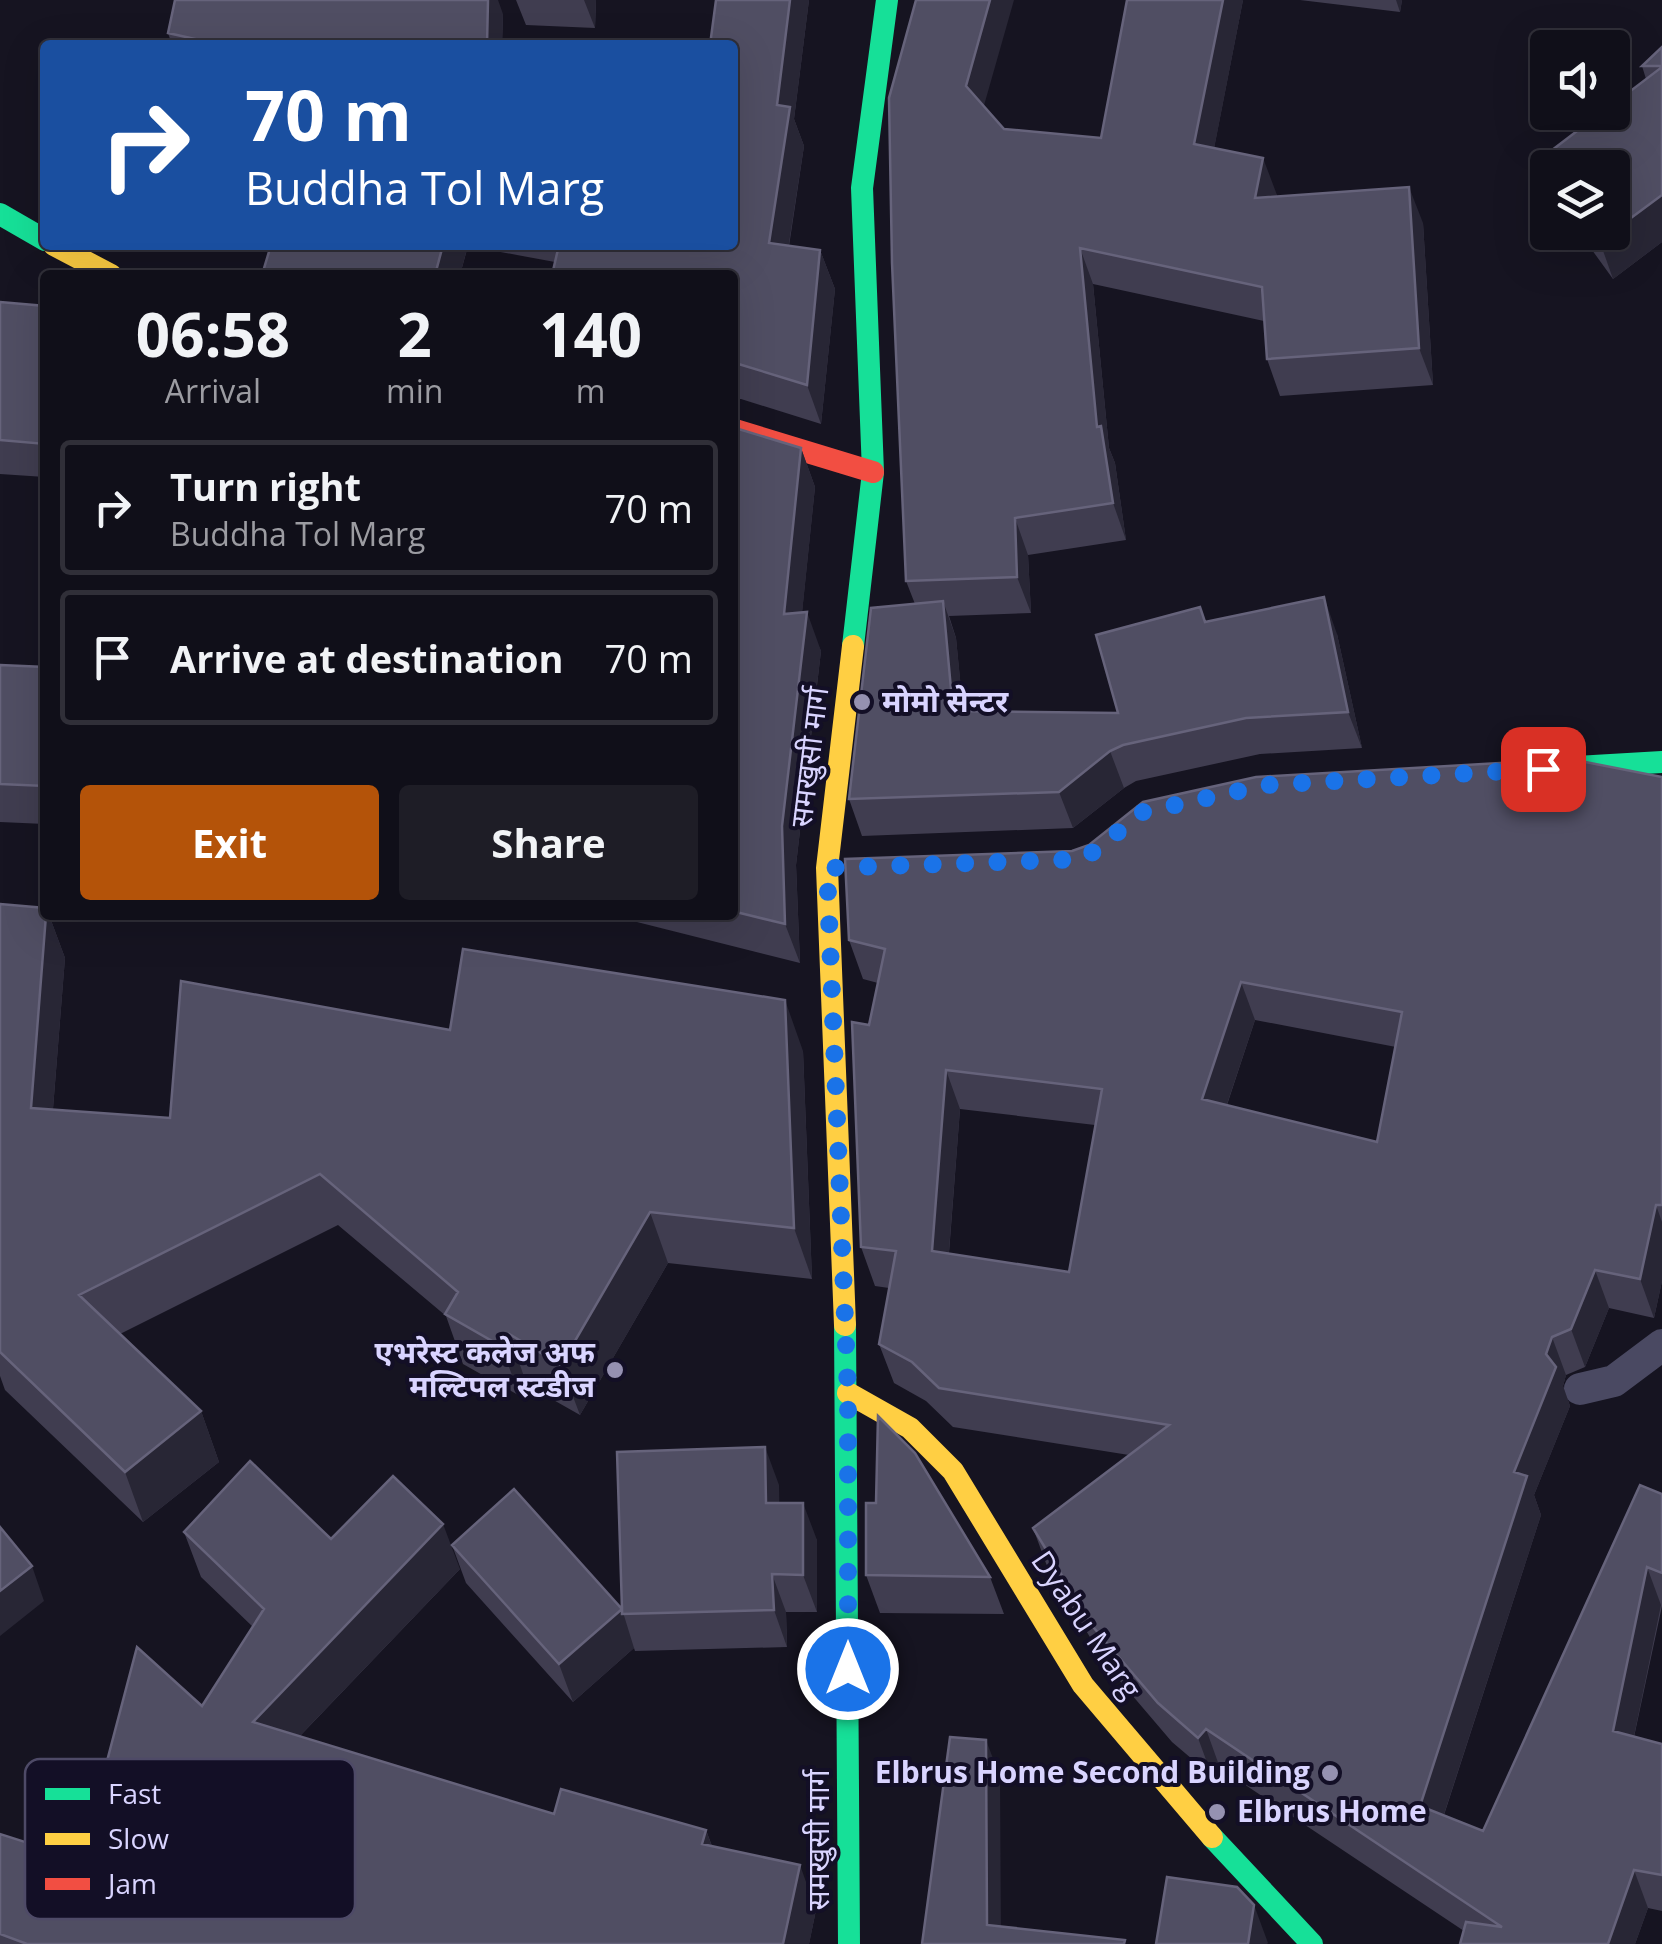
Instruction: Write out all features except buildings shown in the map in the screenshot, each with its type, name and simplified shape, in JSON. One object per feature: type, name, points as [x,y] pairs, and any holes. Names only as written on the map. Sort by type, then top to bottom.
[{"type":"main road","name":"समखुसी मार्ग","points":[[849,1944],[848,1394],[837,868],[873,472],[862,188],[887,0]]},
{"type":"main road","points":[[0,214],[40,237]]},
{"type":"main road","points":[[64,250],[102,270]]},
{"type":"main road","points":[[738,431],[873,472]]},
{"type":"main road","points":[[1504,771],[1662,762]]},
{"type":"main road","name":"Dyabu Marg","points":[[848,1394],[910,1428],[953,1471],[1083,1685],[1226,1853],[1312,1944]]},
{"type":"lane","points":[[1580,1389],[1614,1381],[1662,1345]]},
{"type":"traffic: fast","points":[[853,646],[873,472],[862,188],[887,0]]},
{"type":"traffic: fast","points":[[0,214],[40,237]]},
{"type":"traffic: fast","points":[[1525,770],[1662,762]]},
{"type":"traffic: fast","points":[[845,1325],[849,1944]]},
{"type":"traffic: fast","points":[[1212,1837],[1312,1944]]},
{"type":"traffic: slow","points":[[64,250],[102,270]]},
{"type":"traffic: slow","points":[[845,1325],[827,868],[853,646]]},
{"type":"traffic: slow","points":[[848,1393],[910,1428],[953,1471],[1083,1685],[1212,1837]]},
{"type":"traffic: jam","points":[[738,431],[873,472]]},
{"type":"place","name":"मोमो सेन्टर","points":[[862,702]]},
{"type":"place","name":"एभरेस्ट कलेज अफ मल्टिपल स्टडीज","points":[[615,1370]]},
{"type":"place","name":"Elbrus Home Second Building","points":[[1330,1773]]},
{"type":"place","name":"Elbrus Home","points":[[1217,1812]]},
{"type":"route","points":[[848,1669],[848,1394],[827,868],[1084,859],[1143,812],[1266,785],[1543,769]]}]
